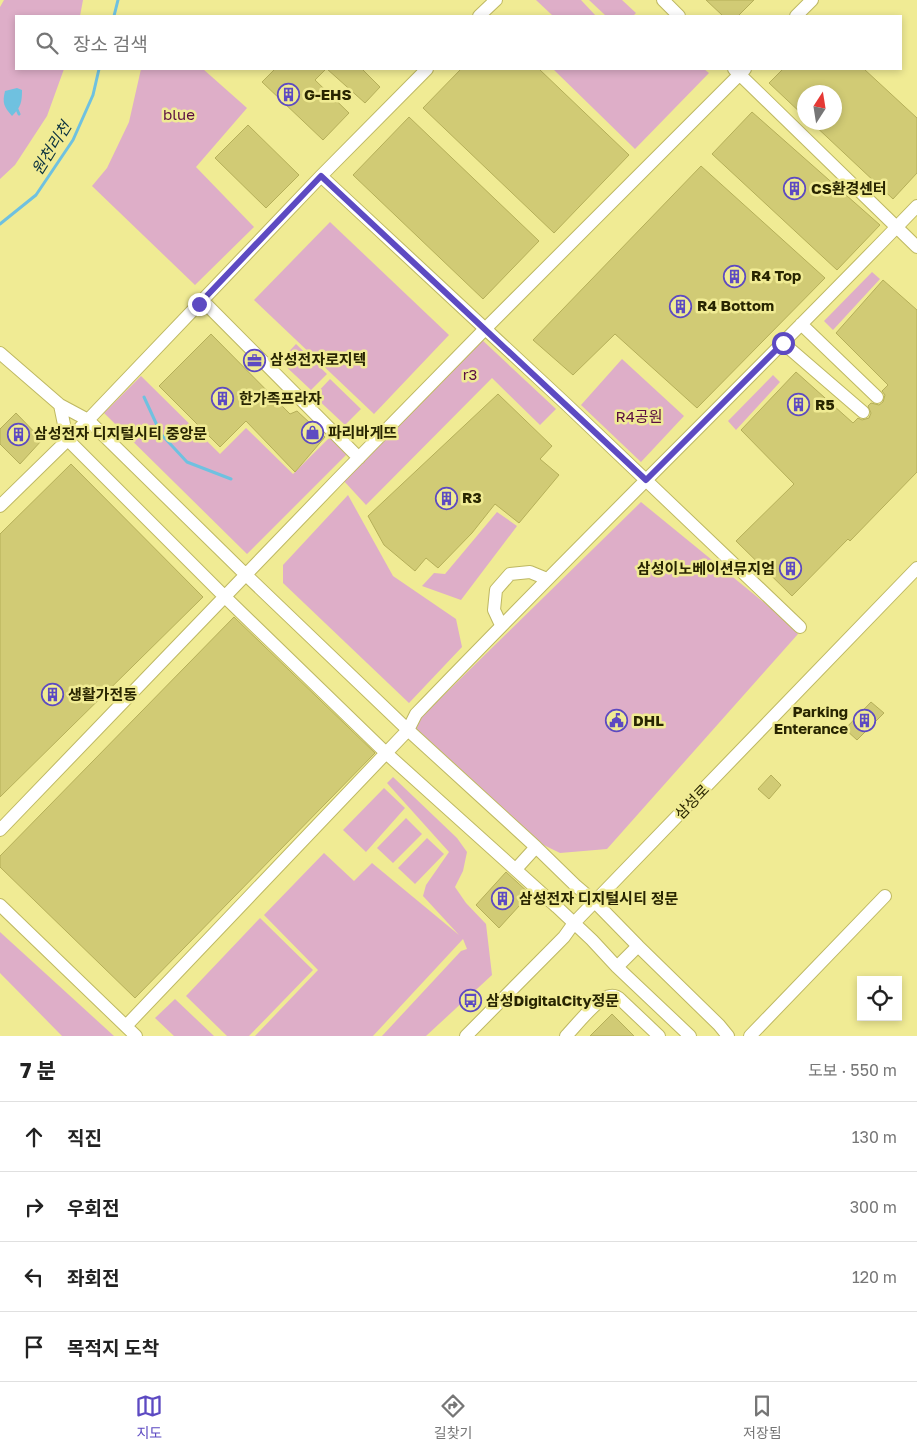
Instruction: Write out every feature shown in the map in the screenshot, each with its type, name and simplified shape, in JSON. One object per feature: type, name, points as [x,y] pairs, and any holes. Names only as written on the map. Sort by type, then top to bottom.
[{"type":"street","points":[[481,15],[496,0]]},
{"type":"street","points":[[663,0],[679,15]]},
{"type":"street","points":[[797,15],[811,0]]},
{"type":"street","points":[[0,506],[88,420],[321,176],[426,70]]},
{"type":"street","points":[[0,830],[245,574],[739,71],[917,247]]},
{"type":"street","points":[[321,176],[800,627]]},
{"type":"street","points":[[126,1026],[408,730],[416,714],[501,625],[917,206]]},
{"type":"street","points":[[202,300],[227,323],[359,458]]},
{"type":"street","points":[[801,324],[877,397]]},
{"type":"street","points":[[783,343],[863,412]]},
{"type":"street","points":[[0,352],[60,405],[88,420],[408,730],[595,902],[728,1036]]},
{"type":"street","points":[[836,389],[852,373]]},
{"type":"street","points":[[60,405],[68,439],[225,597],[386,753],[516,869],[690,1036]]},
{"type":"street","name":"삼성로","points":[[466,1036],[564,937],[574,923],[917,568]]},
{"type":"street","points":[[501,625],[494,610],[496,590],[510,574],[530,572],[547,578]]},
{"type":"street","points":[[516,869],[536,847]]},
{"type":"street","points":[[750,1036],[835,938],[885,896]]},
{"type":"street","points":[[0,905],[136,1036]]},
{"type":"street","points":[[617,967],[638,946]]},
{"type":"street","points":[[566,1036],[600,1000],[610,996],[621,1000],[659,1036]]},
{"type":"green space","points":[[4,0],[83,0],[80,15],[15,15],[15,70],[64,70],[47,116],[15,165],[0,179],[0,7]]},
{"type":"green space","points":[[536,0],[581,0],[595,15],[552,15]]},
{"type":"green space","points":[[589,0],[622,0],[636,13],[634,15],[605,15]]},
{"type":"green space","name":"blue","points":[[141,70],[204,70],[247,108],[196,167],[254,227],[195,285],[92,186],[107,168],[129,122]]},
{"type":"green space","points":[[554,70],[705,70],[709,73],[635,149]]},
{"type":"green space","points":[[330,222],[449,335],[374,414],[254,300]]},
{"type":"green space","points":[[872,272],[880,279],[833,330],[824,321]]},
{"type":"green space","name":"r3","points":[[480,338],[556,409],[540,425],[492,378],[366,505],[343,480]]},
{"type":"green space","points":[[296,344],[327,374],[311,390],[280,361]]},
{"type":"green space","name":"R4공원","points":[[622,359],[684,416],[641,462],[581,405]]},
{"type":"green space","points":[[773,375],[780,382],[736,430],[728,421]]},
{"type":"green space","points":[[141,376],[220,454],[246,428],[293,474],[330,437],[347,454],[247,554],[104,413]]},
{"type":"green space","points":[[330,379],[361,409],[345,425],[314,396]]},
{"type":"green space","points":[[348,495],[393,576],[456,619],[462,647],[409,703],[283,583],[283,565]]},
{"type":"green space","points":[[641,502],[783,618],[798,634],[607,849],[560,853],[523,835],[408,730]]},
{"type":"green space","name":"r3","points":[[497,512],[517,526],[461,600],[422,586],[434,573],[445,574]]},
{"type":"green space","points":[[393,777],[457,838],[467,852],[463,871],[455,887],[466,903],[486,924],[492,975],[426,1036],[382,1036],[461,951],[467,949],[463,939],[373,1036],[255,1036],[318,970],[264,915],[324,853],[354,881],[372,863],[459,935],[423,896],[426,885],[449,852],[387,783]]},
{"type":"green space","points":[[384,788],[405,808],[366,852],[343,830]]},
{"type":"green space","points":[[406,818],[422,834],[393,863],[377,848]]},
{"type":"green space","points":[[427,838],[444,854],[415,884],[398,868]]},
{"type":"green space","points":[[260,918],[313,970],[249,1036],[227,1036],[186,996]]},
{"type":"green space","points":[[0,932],[114,1036],[62,1036],[0,973]]},
{"type":"green space","points":[[175,999],[214,1036],[174,1036],[155,1018]]},
{"type":"water","points":[[17,88],[22,90],[21,101],[12,116],[4,105],[4,95],[5,91]]},
{"type":"building","points":[[706,0],[754,0],[739,15],[722,15]]},
{"type":"building","points":[[274,70],[325,70],[315,80],[349,113],[323,140],[262,82]]},
{"type":"building","points":[[328,70],[363,70],[380,87],[365,103]]},
{"type":"building","points":[[460,70],[540,70],[629,155],[554,233],[423,108]]},
{"type":"building","points":[[782,70],[865,70],[917,118],[917,173],[893,199],[820,130],[842,130],[842,85],[797,85],[797,109],[769,83]]},
{"type":"building","name":"CS환경센터","points":[[752,112],[880,225],[837,270],[712,154]]},
{"type":"building","points":[[409,117],[539,241],[483,299],[353,175]]},
{"type":"building","points":[[248,125],[299,175],[266,208],[215,158]]},
{"type":"building","name":"R4 Bottom","points":[[701,166],[825,278],[697,408],[615,334],[573,375],[533,340]]},
{"type":"building","name":"R5","points":[[883,280],[917,310],[917,472],[850,541],[848,539],[792,596],[736,541],[794,484],[741,430],[796,372],[853,423],[858,418],[862,420],[869,418],[871,413],[868,406],[871,403],[879,405],[883,402],[885,395],[882,391],[888,385],[836,333]]},
{"type":"building","name":"한가족프라자","points":[[211,334],[290,414],[297,411],[325,437],[295,472],[246,421],[220,447],[159,386]]},
{"type":"building","points":[[498,394],[552,446],[540,459],[559,475],[519,523],[495,504],[472,533],[438,568],[426,558],[415,571],[384,545],[368,516]]},
{"type":"building","name":"삼성전자 디지털시티 중앙문","points":[[16,413],[42,440],[20,464],[0,444],[0,429]]},
{"type":"building","name":"생활가전동","points":[[71,464],[203,597],[0,797],[0,534]]},
{"type":"building","points":[[234,617],[375,753],[135,998],[0,867],[0,856]]},
{"type":"building","name":"Parking Enterance","points":[[871,702],[884,713],[857,740],[845,729]]},
{"type":"building","points":[[771,775],[781,785],[769,799],[758,789]]},
{"type":"building","name":"삼성전자 디지털시티 정문","points":[[506,872],[530,894],[499,928],[476,905]]},
{"type":"building","points":[[612,1014],[634,1036],[590,1036]]},
{"type":"waterway","name":"원천리천","points":[[114,15],[118,0]]},
{"type":"waterway","name":"원천리천","points":[[0,224],[36,195],[73,140],[93,95],[99,70]]},
{"type":"waterway","points":[[16,107],[19,114]]},
{"type":"waterway","points":[[144,397],[161,434],[187,462],[231,479]]},
{"type":"place","name":"G-EHS","points":[[288,95]]},
{"type":"place","name":"CS환경센터","points":[[795,189]]},
{"type":"place","name":"R4 Top","points":[[735,276]]},
{"type":"place","name":"R4 Bottom","points":[[681,306]]},
{"type":"place","name":"삼성전자로지텍","points":[[254,360]]},
{"type":"place","name":"한가족프라자","points":[[223,399]]},
{"type":"place","name":"R5","points":[[799,405]]},
{"type":"place","name":"파리바게뜨","points":[[312,433]]},
{"type":"place","name":"삼성전자 디지털시티 중앙문","points":[[18,434]]},
{"type":"place","name":"R3","points":[[446,498]]},
{"type":"place","name":"삼성이노베이션뮤지엄","points":[[791,569]]},
{"type":"place","name":"생활가전동","points":[[52,695]]},
{"type":"place","name":"DHL","points":[[617,721]]},
{"type":"place","name":"Parking Enterance","points":[[864,721]]},
{"type":"place","name":"삼성전자 디지털시티 정문","points":[[503,899]]},
{"type":"place","name":"삼성DigitalCity정문","points":[[470,1001]]},
{"type":"route","points":[[199,304],[321,176],[646,480],[783,343]]}]
